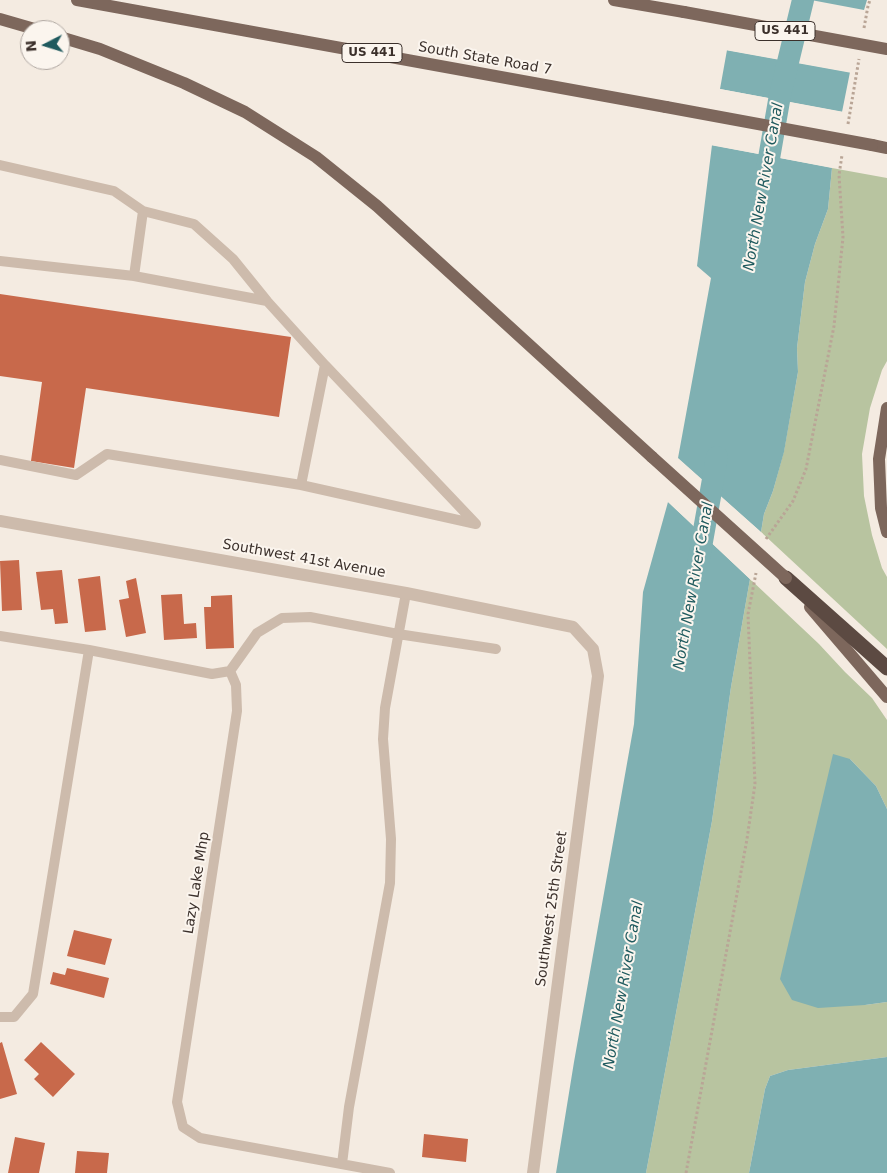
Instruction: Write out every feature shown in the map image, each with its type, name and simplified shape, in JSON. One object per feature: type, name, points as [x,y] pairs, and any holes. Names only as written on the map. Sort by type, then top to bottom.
[{"type":"highway","points":[[786,578],[887,668]]},
{"type":"main road","name":"South State Road 7","points":[[77,0],[887,148]]},
{"type":"main road","name":"US 441","points":[[614,0],[887,49]]},
{"type":"main road","points":[[0,19],[20,25]]},
{"type":"main road","points":[[70,40],[100,49],[192,87],[246,112],[316,157],[377,206],[786,578],[887,697]]},
{"type":"main road","points":[[887,408],[879,459],[881,508],[887,532]]},
{"type":"street","name":"Southwest 41st Avenue","points":[[0,521],[406,593],[572,627],[593,649]]},
{"type":"street","name":"Southwest 25th Street","points":[[532,1173],[598,676],[593,649]]},
{"type":"lane","points":[[0,165],[114,191],[143,211],[194,224],[233,259],[267,301],[325,365],[476,524],[301,485],[107,454],[76,475],[0,460]]},
{"type":"lane","points":[[134,276],[143,211]]},
{"type":"lane","points":[[0,261],[134,276],[267,301]]},
{"type":"lane","points":[[301,485],[325,365]]},
{"type":"lane","points":[[342,1164],[348,1107],[390,883],[391,839],[383,739],[385,708],[406,593]]},
{"type":"lane","points":[[0,636],[89,650],[212,674],[230,671],[257,633],[282,618],[310,617],[398,634],[496,649]]},
{"type":"lane","points":[[0,1017],[14,1017],[33,994],[89,650]]},
{"type":"lane","name":"Lazy Lake Mhp","points":[[230,671],[236,685],[236,711],[177,1102],[183,1128],[200,1138],[390,1173]]},
{"type":"green space","points":[[832,168],[887,178],[887,361],[882,370],[870,408],[862,454],[864,496],[872,535],[882,568],[887,577],[887,649],[761,532],[764,514],[773,491],[784,451],[798,372],[797,348],[805,282],[815,244],[828,209]]},
{"type":"green space","points":[[750,579],[819,644],[872,698],[887,720],[887,809],[876,786],[850,759],[865,1005],[887,1002],[887,1057],[788,1070],[770,1076],[765,1089],[749,1173],[646,1173],[712,821],[731,687]]},
{"type":"water","points":[[811,0],[867,0],[864,10]]},
{"type":"water","points":[[727,50],[850,72],[842,112],[720,89]]},
{"type":"water","points":[[712,145],[832,168],[828,209],[815,244],[805,282],[797,348],[798,372],[784,452],[773,491],[764,514],[761,532],[678,458],[711,278],[697,266]]},
{"type":"water","points":[[668,502],[750,579],[731,687],[712,821],[646,1173],[556,1173],[634,724],[643,592]]},
{"type":"water","points":[[833,754],[850,759],[876,786],[887,809],[887,1002],[818,1008],[792,1000],[780,979]]},
{"type":"water","points":[[887,1057],[887,1173],[749,1173],[765,1089],[770,1076],[788,1070]]},
{"type":"pier","points":[[726,48],[850,70],[852,73],[725,50]]},
{"type":"pier","points":[[718,88],[844,112],[841,114],[720,91]]},
{"type":"pier","points":[[710,143],[832,165],[834,168],[710,145]]},
{"type":"pier","points":[[675,456],[763,534],[759,534],[676,460]]},
{"type":"pier","points":[[666,500],[669,500],[752,577],[752,581]]},
{"type":"building","points":[[0,294],[291,337],[279,417],[86,388],[74,468],[31,461],[42,382],[0,376]]},
{"type":"building","points":[[19,560],[22,610],[2,611],[0,561]]},
{"type":"building","points":[[62,570],[68,623],[55,624],[53,609],[41,610],[36,572]]},
{"type":"building","points":[[100,576],[106,630],[85,632],[78,579]]},
{"type":"building","points":[[136,578],[146,633],[126,637],[119,600],[129,598],[126,581]]},
{"type":"building","points":[[182,594],[184,624],[196,623],[197,638],[164,640],[161,595]]},
{"type":"building","points":[[232,595],[234,648],[206,649],[204,607],[211,607],[211,596]]},
{"type":"building","points":[[74,930],[112,939],[105,965],[67,956]]},
{"type":"building","points":[[67,968],[109,978],[104,998],[50,984],[53,972],[65,975]]},
{"type":"building","points":[[2,1042],[17,1094],[0,1099],[0,1043]]},
{"type":"building","points":[[41,1042],[75,1074],[53,1097],[34,1079],[39,1074],[24,1060]]},
{"type":"building","points":[[424,1134],[468,1139],[466,1162],[422,1157]]},
{"type":"building","points":[[15,1137],[45,1143],[39,1173],[8,1173]]},
{"type":"building","points":[[77,1151],[109,1153],[107,1173],[75,1173]]},
{"type":"waterway","name":"North New River Canal","points":[[764,187],[780,95],[803,0]]},
{"type":"waterway","name":"North New River Canal","points":[[698,564],[717,457]]}]
